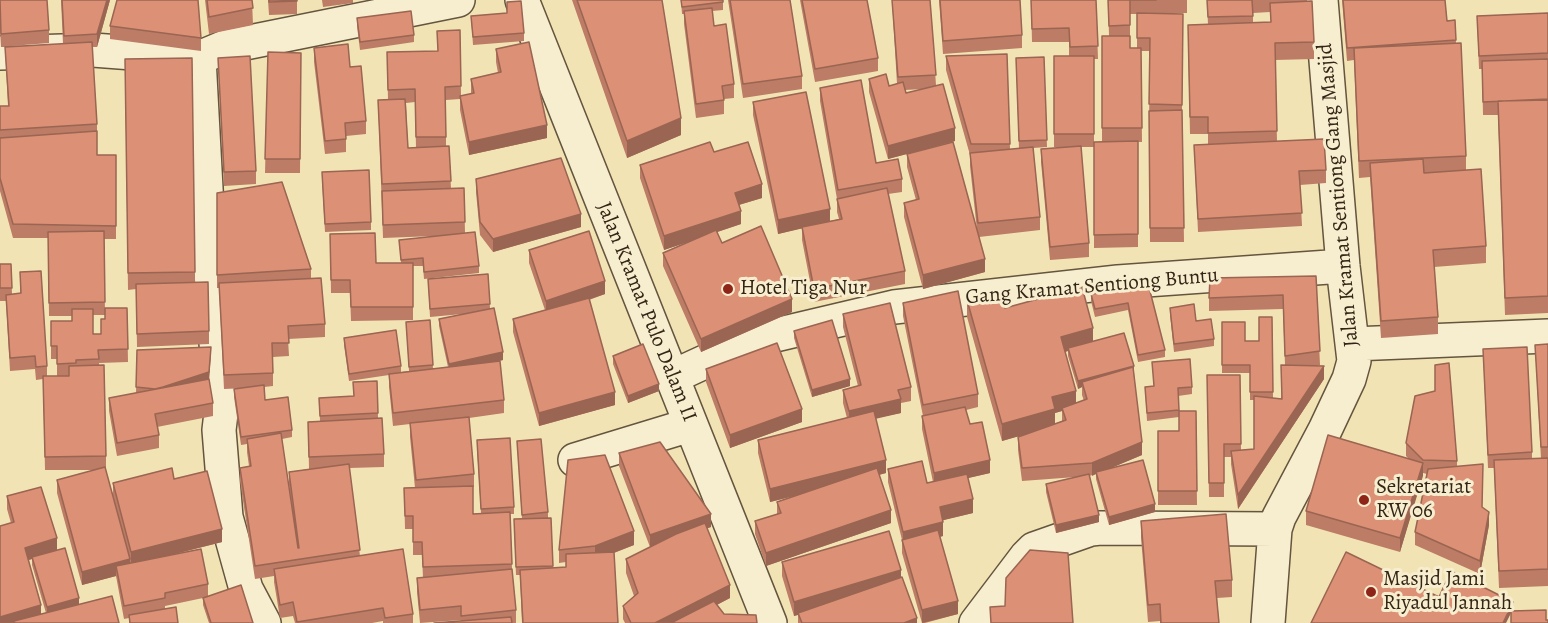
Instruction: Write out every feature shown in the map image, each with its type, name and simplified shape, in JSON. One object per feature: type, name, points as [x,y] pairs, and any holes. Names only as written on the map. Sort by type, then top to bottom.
[{"type":"street","points":[[0,53],[93,50],[199,58],[225,47],[458,0]]},
{"type":"street","name":"Jalan Kramat Pulo Dalam II","points":[[522,0],[770,623]]},
{"type":"street","name":"Jalan Kramat Sentiong Gang Masjid","points":[[1268,623],[1275,529],[1278,517],[1325,430],[1349,379],[1354,361],[1343,266],[1321,0]]},
{"type":"street","points":[[199,58],[221,413],[219,430],[226,517],[246,589],[264,623]]},
{"type":"street","name":"Gang Kramat Sentiong Buntu","points":[[672,377],[750,341],[894,307],[1118,282],[1343,266]]},
{"type":"street","points":[[1353,344],[1548,336]]},
{"type":"street","points":[[575,460],[690,425]]},
{"type":"street","points":[[976,623],[1026,556],[1034,549],[1091,529],[1275,529]]},
{"type":"building","points":[[0,0],[47,0],[49,30],[1,34]]},
{"type":"building","points":[[62,0],[107,0],[97,34],[64,36]]},
{"type":"building","points":[[117,0],[198,0],[201,38],[110,26]]},
{"type":"building","points":[[207,0],[252,0],[253,8],[209,17]]},
{"type":"building","points":[[269,0],[297,0],[297,1],[269,2]]},
{"type":"building","points":[[577,0],[662,0],[681,118],[627,141]]},
{"type":"building","points":[[681,0],[723,0],[723,2],[682,7]]},
{"type":"building","points":[[730,0],[790,0],[802,76],[743,84]]},
{"type":"building","points":[[802,0],[867,0],[878,58],[815,69]]},
{"type":"building","points":[[892,0],[930,0],[936,75],[898,77]]},
{"type":"building","points":[[940,0],[1020,0],[1022,35],[943,41]]},
{"type":"building","points":[[1031,0],[1096,0],[1098,46],[1070,47],[1069,28],[1032,29]]},
{"type":"building","points":[[1108,0],[1130,0],[1130,25],[1109,26]]},
{"type":"building","points":[[1207,0],[1252,0],[1253,16],[1208,17]]},
{"type":"building","points":[[1343,0],[1445,0],[1447,21],[1455,20],[1456,40],[1347,48]]},
{"type":"building","points":[[521,1],[524,33],[473,37],[471,16],[507,13],[507,2]]},
{"type":"building","points":[[1312,1],[1314,42],[1275,43],[1277,131],[1208,133],[1208,117],[1190,117],[1188,25],[1271,22],[1270,3]]},
{"type":"building","points":[[712,8],[714,26],[726,24],[734,84],[722,86],[724,100],[696,104],[684,11]]},
{"type":"building","points":[[411,11],[414,35],[360,42],[357,18]]},
{"type":"building","points":[[1137,13],[1183,14],[1182,105],[1149,104],[1150,38],[1137,38]]},
{"type":"building","points":[[1548,13],[1548,53],[1479,56],[1477,16]]},
{"type":"building","points":[[460,30],[461,86],[445,87],[446,137],[416,137],[415,89],[388,90],[387,52],[438,51],[437,31]]},
{"type":"building","points":[[1102,36],[1130,36],[1130,48],[1141,48],[1142,128],[1102,128]]},
{"type":"building","points":[[92,42],[97,124],[0,130],[0,106],[9,106],[5,47]]},
{"type":"building","points":[[529,42],[547,125],[469,142],[460,96],[474,93],[471,79],[501,72],[496,49]]},
{"type":"building","points":[[1461,43],[1466,156],[1359,161],[1354,48]]},
{"type":"building","points":[[348,44],[350,67],[361,66],[366,121],[345,123],[346,139],[325,141],[314,48]]},
{"type":"building","points":[[268,52],[301,53],[300,159],[265,159]]},
{"type":"building","points":[[1007,54],[1010,144],[971,144],[946,56]]},
{"type":"building","points":[[250,56],[256,171],[224,172],[218,58]]},
{"type":"building","points":[[1054,56],[1094,56],[1094,134],[1054,134]]},
{"type":"building","points":[[1044,57],[1047,140],[1019,141],[1016,58]]},
{"type":"building","points":[[192,58],[195,272],[128,273],[125,59]]},
{"type":"building","points":[[1548,59],[1548,99],[1483,102],[1482,61]]},
{"type":"building","points":[[886,74],[889,86],[903,82],[906,93],[943,84],[955,128],[888,146],[869,79]]},
{"type":"building","points":[[861,80],[876,163],[898,159],[902,179],[838,190],[820,88]]},
{"type":"building","points":[[806,92],[830,209],[778,220],[753,102]]},
{"type":"building","points":[[405,99],[408,148],[449,146],[451,181],[382,184],[378,100]]},
{"type":"building","points":[[1548,100],[1548,296],[1505,298],[1498,101]]},
{"type":"building","points":[[1182,110],[1184,228],[1150,228],[1149,111]]},
{"type":"building","points":[[97,131],[97,155],[116,155],[116,226],[13,224],[0,178],[0,138]]},
{"type":"building","points":[[1324,139],[1326,170],[1299,171],[1302,213],[1198,219],[1194,145]]},
{"type":"building","points":[[1138,141],[1138,234],[1094,235],[1094,142]]},
{"type":"building","points":[[710,142],[714,152],[748,142],[762,184],[735,193],[741,211],[664,236],[640,165]]},
{"type":"building","points":[[953,142],[985,259],[923,275],[904,203],[919,199],[907,154]]},
{"type":"building","points":[[1081,146],[1089,243],[1050,247],[1041,149]]},
{"type":"building","points":[[1033,147],[1040,217],[978,223],[970,153]]},
{"type":"building","points":[[561,158],[581,214],[493,239],[480,222],[476,179]]},
{"type":"building","points":[[1423,159],[1424,173],[1481,169],[1486,246],[1433,250],[1438,317],[1381,321],[1370,163]]},
{"type":"building","points":[[369,170],[371,222],[325,224],[322,172]]},
{"type":"building","points":[[282,182],[311,269],[217,275],[217,193]]},
{"type":"building","points":[[464,188],[465,222],[383,225],[382,191]]},
{"type":"building","points":[[887,188],[905,271],[814,289],[802,227],[842,219],[837,199]]},
{"type":"building","name":"Hotel Tiga Nur","points":[[761,226],[792,299],[701,339],[663,253],[716,230],[722,243]]},
{"type":"building","points":[[104,231],[105,302],[49,303],[48,232]]},
{"type":"building","points":[[589,231],[605,281],[546,301],[529,250]]},
{"type":"building","points":[[475,232],[479,266],[424,272],[423,258],[401,260],[399,240]]},
{"type":"building","points":[[375,233],[376,263],[413,263],[413,307],[351,307],[350,280],[331,280],[330,234]]},
{"type":"building","points":[[0,264],[11,264],[12,288],[0,288]]},
{"type":"building","points":[[41,271],[47,366],[36,367],[35,356],[10,358],[6,295],[21,293],[20,272]]},
{"type":"building","points":[[488,274],[490,304],[430,309],[428,279]]},
{"type":"building","points":[[1316,276],[1320,351],[1285,356],[1283,295],[1209,298],[1210,278]]},
{"type":"building","points":[[321,278],[325,324],[288,326],[289,343],[272,343],[273,373],[224,375],[219,283]]},
{"type":"building","points":[[208,282],[209,331],[137,334],[136,284]]},
{"type":"building","points":[[1082,287],[1093,328],[1061,337],[1076,391],[1052,397],[1055,409],[1002,424],[967,300],[1000,291],[1005,308]]},
{"type":"building","points":[[1149,287],[1165,350],[1138,355],[1128,303],[1095,309],[1091,294]]},
{"type":"building","points":[[958,291],[978,394],[923,405],[903,303]]},
{"type":"building","points":[[589,298],[615,392],[539,413],[513,319]]},
{"type":"building","points":[[890,303],[911,387],[898,390],[901,399],[849,411],[843,390],[861,385],[843,314]]},
{"type":"building","points":[[1194,304],[1196,321],[1211,319],[1214,339],[1174,344],[1170,308]]},
{"type":"building","points":[[105,308],[127,308],[128,349],[98,350],[99,359],[57,364],[57,346],[51,346],[51,321],[72,321],[72,309],[93,309],[93,334],[101,334],[101,319],[105,319]]},
{"type":"building","points":[[494,308],[503,352],[449,364],[439,319]]},
{"type":"building","points":[[1259,317],[1272,317],[1273,392],[1250,392],[1250,365],[1222,365],[1222,322],[1245,322],[1245,341],[1259,341]]},
{"type":"building","points":[[430,320],[433,365],[409,367],[406,322]]},
{"type":"building","points":[[832,320],[850,379],[812,390],[794,331]]},
{"type":"building","points":[[396,330],[401,366],[349,374],[344,338]]},
{"type":"building","points":[[1124,333],[1134,366],[1078,381],[1068,348]]},
{"type":"building","points":[[777,343],[802,409],[730,435],[706,369]]},
{"type":"building","points":[[643,344],[659,384],[628,396],[613,356]]},
{"type":"building","points":[[1548,344],[1548,447],[1541,447],[1535,345]]},
{"type":"building","points":[[211,347],[209,372],[155,389],[136,387],[137,350]]},
{"type":"building","points":[[1527,347],[1532,452],[1488,455],[1483,349]]},
{"type":"building","points":[[1190,359],[1192,387],[1178,388],[1179,410],[1147,413],[1145,387],[1154,386],[1152,362]]},
{"type":"building","points":[[500,361],[504,400],[393,413],[389,374]]},
{"type":"building","points":[[1449,363],[1457,461],[1423,460],[1406,443],[1415,396],[1435,391],[1435,365]]},
{"type":"building","points":[[104,365],[106,456],[45,457],[43,376],[69,376],[69,366]]},
{"type":"building","points":[[1281,365],[1324,366],[1238,495],[1231,451],[1254,449],[1254,396],[1282,399]]},
{"type":"building","points":[[1133,367],[1142,442],[1092,463],[1022,468],[1018,437],[1066,420],[1062,408],[1087,399],[1082,382]]},
{"type":"building","points":[[1207,375],[1240,375],[1241,444],[1224,444],[1224,483],[1209,483]]},
{"type":"building","points":[[209,379],[213,403],[155,414],[159,435],[117,443],[109,398]]},
{"type":"building","points":[[377,381],[378,413],[320,416],[319,398],[354,396],[353,382]]},
{"type":"building","points":[[264,385],[265,400],[288,397],[292,430],[241,437],[234,389]]},
{"type":"building","points":[[965,407],[970,424],[982,422],[990,460],[934,473],[922,416]]},
{"type":"building","points":[[874,411],[886,460],[770,489],[758,440]]},
{"type":"building","points":[[1179,411],[1196,411],[1197,491],[1158,491],[1158,431],[1179,431]]},
{"type":"building","points":[[469,417],[474,474],[416,480],[410,423]]},
{"type":"building","points":[[382,418],[384,454],[309,457],[308,422]]},
{"type":"building","points":[[281,433],[298,548],[289,472],[349,464],[360,550],[255,566],[240,468],[251,466],[247,439]]},
{"type":"building","name":"Sekretariat RW 06","points":[[1328,435],[1423,463],[1400,538],[1306,511]]},
{"type":"building","points":[[510,438],[514,507],[481,509],[477,440]]},
{"type":"building","points":[[541,439],[548,512],[522,515],[517,441]]},
{"type":"building","points":[[660,442],[711,514],[650,535],[619,453]]},
{"type":"building","points":[[605,455],[634,531],[595,546],[559,550],[568,460]]},
{"type":"building","points":[[1548,458],[1548,569],[1499,571],[1494,460]]},
{"type":"building","points":[[1143,460],[1155,504],[1109,517],[1096,472]]},
{"type":"building","points":[[922,461],[927,483],[967,474],[973,499],[940,507],[943,522],[903,532],[888,469]]},
{"type":"building","points":[[1483,464],[1482,507],[1489,512],[1480,561],[1415,532],[1428,469]]},
{"type":"building","points":[[105,467],[130,559],[82,572],[57,480]]},
{"type":"building","points":[[172,468],[174,479],[207,471],[222,529],[131,552],[113,483]]},
{"type":"building","points":[[877,468],[891,510],[766,553],[755,521],[781,513],[777,502]]},
{"type":"building","points":[[1089,474],[1099,515],[1056,525],[1046,484]]},
{"type":"building","points":[[473,486],[473,514],[510,512],[512,564],[423,567],[422,542],[413,542],[413,516],[405,516],[404,488]]},
{"type":"building","points":[[41,487],[57,538],[25,548],[41,605],[0,617],[0,526],[14,522],[7,496]]},
{"type":"building","points":[[1226,514],[1232,580],[1215,581],[1219,623],[1161,623],[1160,604],[1148,605],[1141,521]]},
{"type":"building","points":[[551,518],[553,566],[516,567],[514,519]]},
{"type":"building","points":[[705,523],[730,585],[655,623],[631,623],[623,606],[638,593],[626,559],[676,534]]},
{"type":"building","points":[[938,530],[958,601],[922,610],[902,540]]},
{"type":"building","points":[[889,531],[901,570],[794,602],[782,562]]},
{"type":"building","points":[[65,548],[79,598],[47,607],[32,557]]},
{"type":"building","points":[[201,549],[208,584],[165,593],[165,598],[124,606],[116,566]]},
{"type":"building","points":[[403,549],[413,614],[385,618],[383,608],[297,622],[293,602],[280,605],[274,569]]},
{"type":"building","points":[[1030,550],[1068,553],[1073,623],[991,623],[990,607],[1005,606],[1006,578]]},
{"type":"building","points":[[614,552],[618,623],[523,623],[520,570],[566,567],[566,554]]},
{"type":"building","name":"Masjid Jami Riyadul Jannah","points":[[1346,552],[1439,597],[1451,571],[1513,602],[1503,623],[1311,623]]},
{"type":"building","points":[[512,569],[516,610],[461,616],[461,606],[420,610],[417,578]]},
{"type":"building","points":[[902,577],[917,618],[904,623],[802,623],[798,613]]},
{"type":"building","points":[[241,585],[253,623],[211,623],[203,598]]},
{"type":"building","points":[[112,596],[119,623],[15,623],[14,621]]},
{"type":"building","points":[[714,601],[724,614],[756,615],[757,623],[671,623]]},
{"type":"building","points":[[176,607],[178,623],[130,623],[129,615]]},
{"type":"building","points":[[1546,610],[1548,623],[1511,623],[1511,611]]},
{"type":"building","points":[[511,617],[512,623],[434,623]]},
{"type":"place","name":"Hotel Tiga Nur","points":[[728,289]]},
{"type":"place","name":"Sekretariat RW 06","points":[[1364,500]]},
{"type":"place","name":"Masjid Jami Riyadul Jannah","points":[[1371,592]]}]
